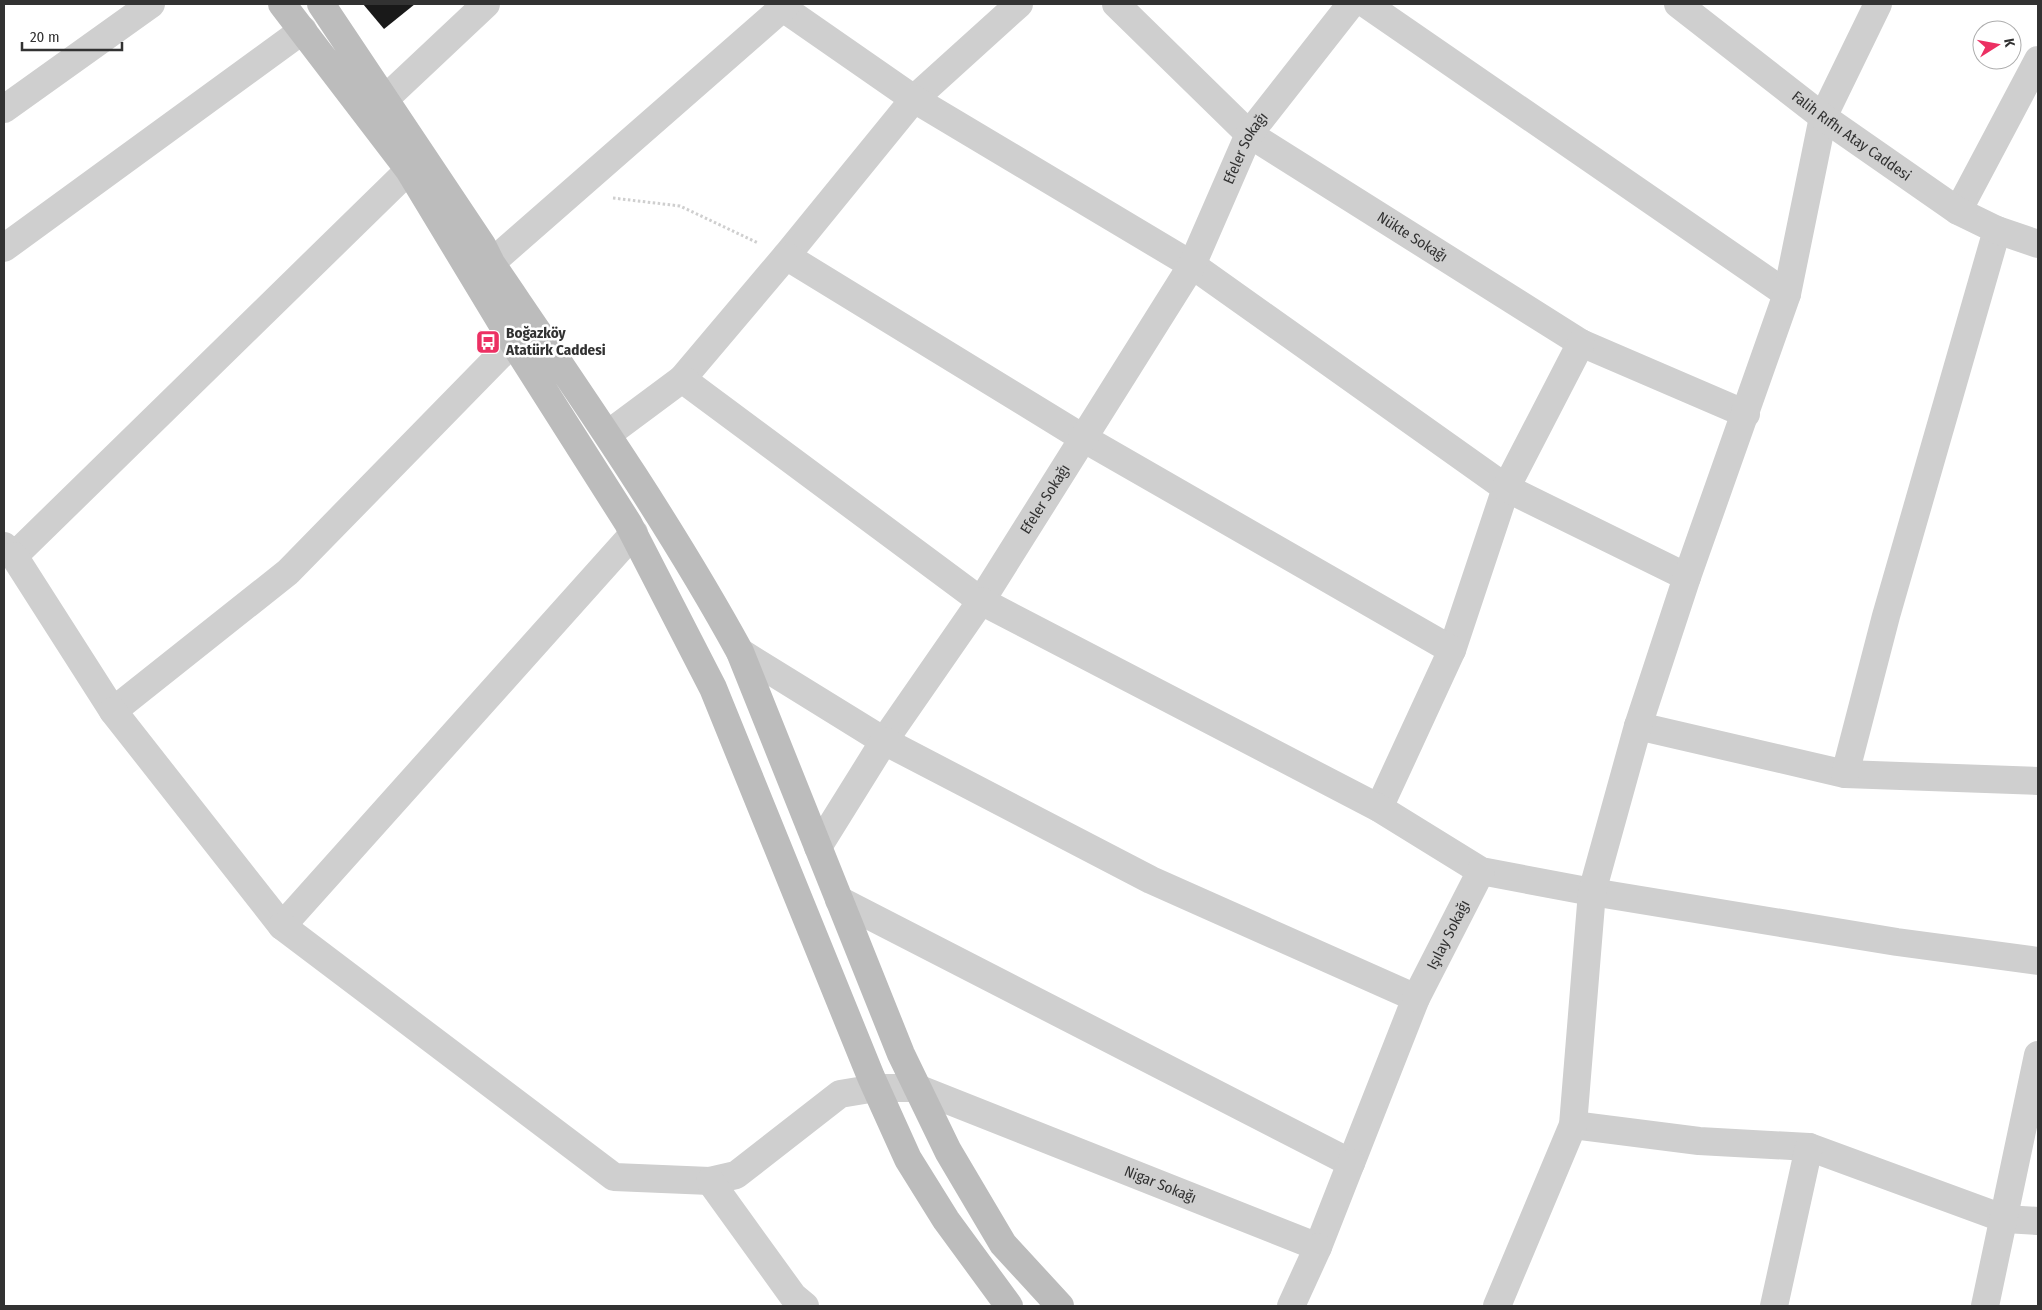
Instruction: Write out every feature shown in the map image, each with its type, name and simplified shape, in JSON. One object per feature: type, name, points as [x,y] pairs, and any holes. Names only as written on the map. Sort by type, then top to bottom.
[{"type":"main road","points":[[282,4],[409,170],[513,342],[634,533],[713,688],[876,1088],[908,1159],[946,1220],[1009,1306]]},
{"type":"main road","points":[[321,4],[482,245],[491,263],[608,434],[708,595],[740,652],[901,1054],[948,1151],[1003,1244],[1060,1306]]},
{"type":"street","points":[[4,109],[151,4]]},
{"type":"street","points":[[385,98],[486,4]]},
{"type":"street","points":[[608,434],[682,379],[914,100],[1019,4]]},
{"type":"street","name":"Nükte Sokağı","points":[[1116,4],[1249,134],[1581,343],[1746,414]]},
{"type":"street","name":"Efeler Sokağı","points":[[818,847],[884,741],[981,601],[1192,265],[1249,134],[1351,4]]},
{"type":"street","points":[[1366,4],[1787,294]]},
{"type":"street","name":"Falih Rıfhı Atay Caddesi","points":[[1678,4],[1823,118],[1958,211],[1997,230],[2038,244]]},
{"type":"street","points":[[1497,1306],[1573,1125],[1592,892],[1638,726],[1687,577],[1787,294],[1823,118],[1878,4]]},
{"type":"street","points":[[491,263],[785,6],[914,100],[1192,265],[1506,488],[1687,577]]},
{"type":"street","points":[[4,248],[303,30]]},
{"type":"street","points":[[1958,211],[2038,60]]},
{"type":"street","points":[[409,170],[9,551],[113,712],[282,926],[614,1177],[710,1181],[736,1175],[840,1094],[876,1088],[917,1088]]},
{"type":"street","points":[[1845,774],[1886,616],[1997,230]]},
{"type":"street","points":[[786,256],[1083,438],[1452,650]]},
{"type":"street","points":[[113,712],[288,572],[513,342]]},
{"type":"street","points":[[1379,808],[1452,650],[1506,488],[1581,343]]},
{"type":"street","points":[[682,379],[981,601],[1379,808],[1481,871],[1592,892],[1896,942],[2038,961]]},
{"type":"street","points":[[282,926],[634,533]]},
{"type":"street","points":[[740,652],[884,741],[1151,880],[1416,998]]},
{"type":"street","points":[[1638,726],[1845,774],[2038,780]]},
{"type":"street","name":"Işılay Sokağı","points":[[1351,1162],[1416,998],[1481,871]]},
{"type":"street","points":[[839,900],[1351,1162],[1318,1247],[1291,1306]]},
{"type":"street","points":[[1985,1306],[2005,1219],[2038,1055]]},
{"type":"street","name":"Nigar Sokağı","points":[[917,1088],[1318,1247]]},
{"type":"street","points":[[1573,1125],[1699,1141],[1809,1147],[2005,1219],[2038,1221]]},
{"type":"street","points":[[1774,1306],[1809,1147]]},
{"type":"street","points":[[710,1181],[793,1296],[805,1306]]},
{"type":"path","points":[[571,194],[680,206],[786,256]]},
{"type":"building","points":[[363,4],[415,4],[384,29]]},
{"type":"place","name":"Boğazköy Atatürk Caddesi","points":[[488,342]]}]
